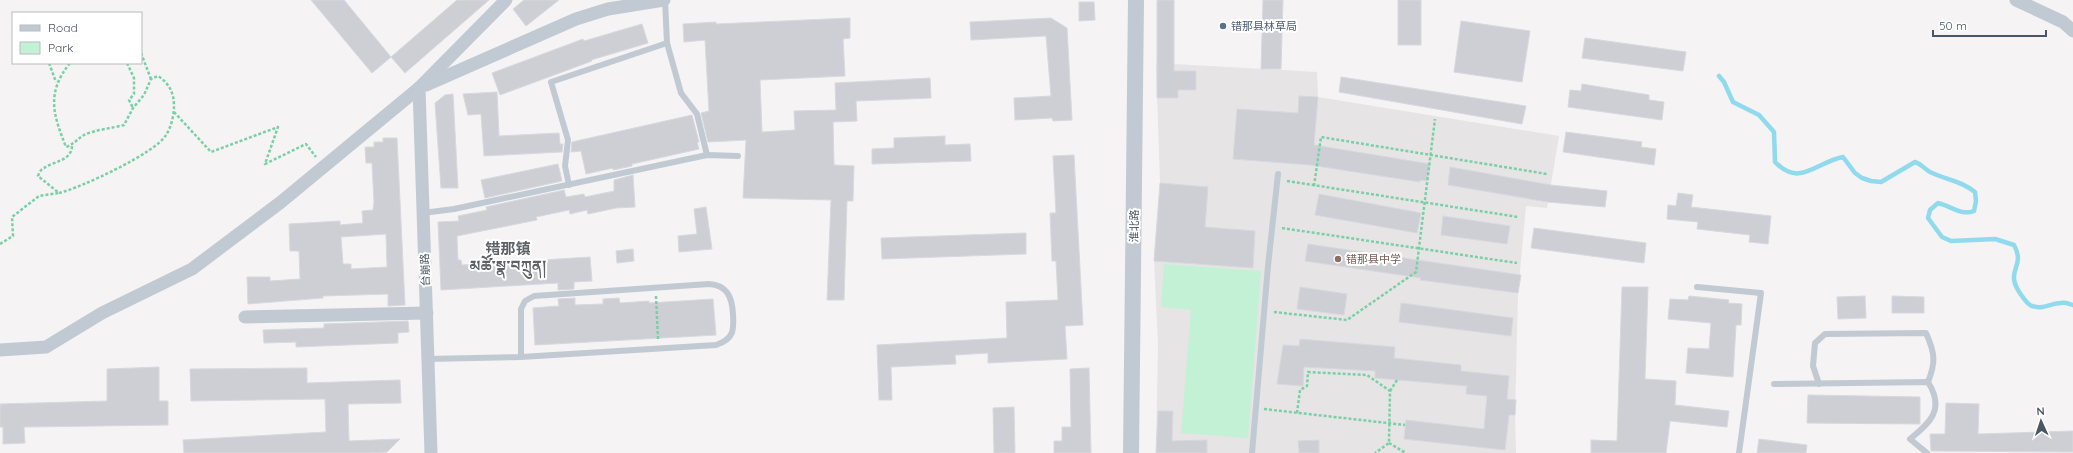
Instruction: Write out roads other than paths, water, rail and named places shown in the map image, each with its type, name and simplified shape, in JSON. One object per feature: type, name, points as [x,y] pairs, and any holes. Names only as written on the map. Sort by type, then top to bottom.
[{"type":"street","points":[[0,350],[46,347],[102,313],[192,269],[281,202],[419,88],[506,0]]},
{"type":"street","points":[[419,88],[576,19],[608,10],[664,0]]},
{"type":"street","name":"淮北路","points":[[1131,453],[1136,0]]},
{"type":"street","points":[[2016,0],[2063,22],[2073,31]]},
{"type":"street","name":"台崩路","points":[[419,88],[431,453]]},
{"type":"street","points":[[245,317],[427,313]]},
{"type":"lane","points":[[664,0],[667,43],[681,93],[697,114],[707,155]]},
{"type":"lane","points":[[569,185],[565,166],[568,140],[550,82],[667,43]]},
{"type":"lane","points":[[423,213],[454,209],[707,155],[738,156]]},
{"type":"lane","points":[[1252,453],[1277,177]]},
{"type":"lane","points":[[428,359],[522,357],[716,345],[728,339],[734,329],[732,300],[723,288],[709,284],[539,295],[529,298],[520,309],[522,357]]},
{"type":"lane","points":[[1697,287],[1761,293],[1739,453]]},
{"type":"lane","points":[[1819,384],[1813,366],[1815,342],[1825,334],[1926,333],[1934,350],[1933,368],[1928,382]]},
{"type":"lane","points":[[1774,384],[1928,382]]},
{"type":"lane","points":[[1927,453],[1910,438],[1929,424],[1937,404],[1934,392],[1928,382]]},
{"type":"waterway","points":[[1719,76],[1724,82],[1733,102],[1759,115],[1774,132],[1775,162],[1784,169],[1792,173],[1800,173],[1843,157],[1855,173],[1862,178],[1881,182],[1915,162],[1936,175],[1964,185],[1975,192],[1976,201],[1974,211],[1960,211],[1938,203],[1930,210],[1928,218],[1942,237],[1951,241],[1995,239],[2014,245],[2018,259],[2014,280],[2016,287],[2028,303],[2034,307],[2042,307],[2057,303],[2073,305]]},
{"type":"place","name":"错那县林草局","points":[[1223,26]]},
{"type":"place","name":"错那县中学","points":[[1338,259]]},
{"type":"district","name":"错那镇 མཚོ་སྣ་བཀྲུན།","points":[[508,256]]}]
